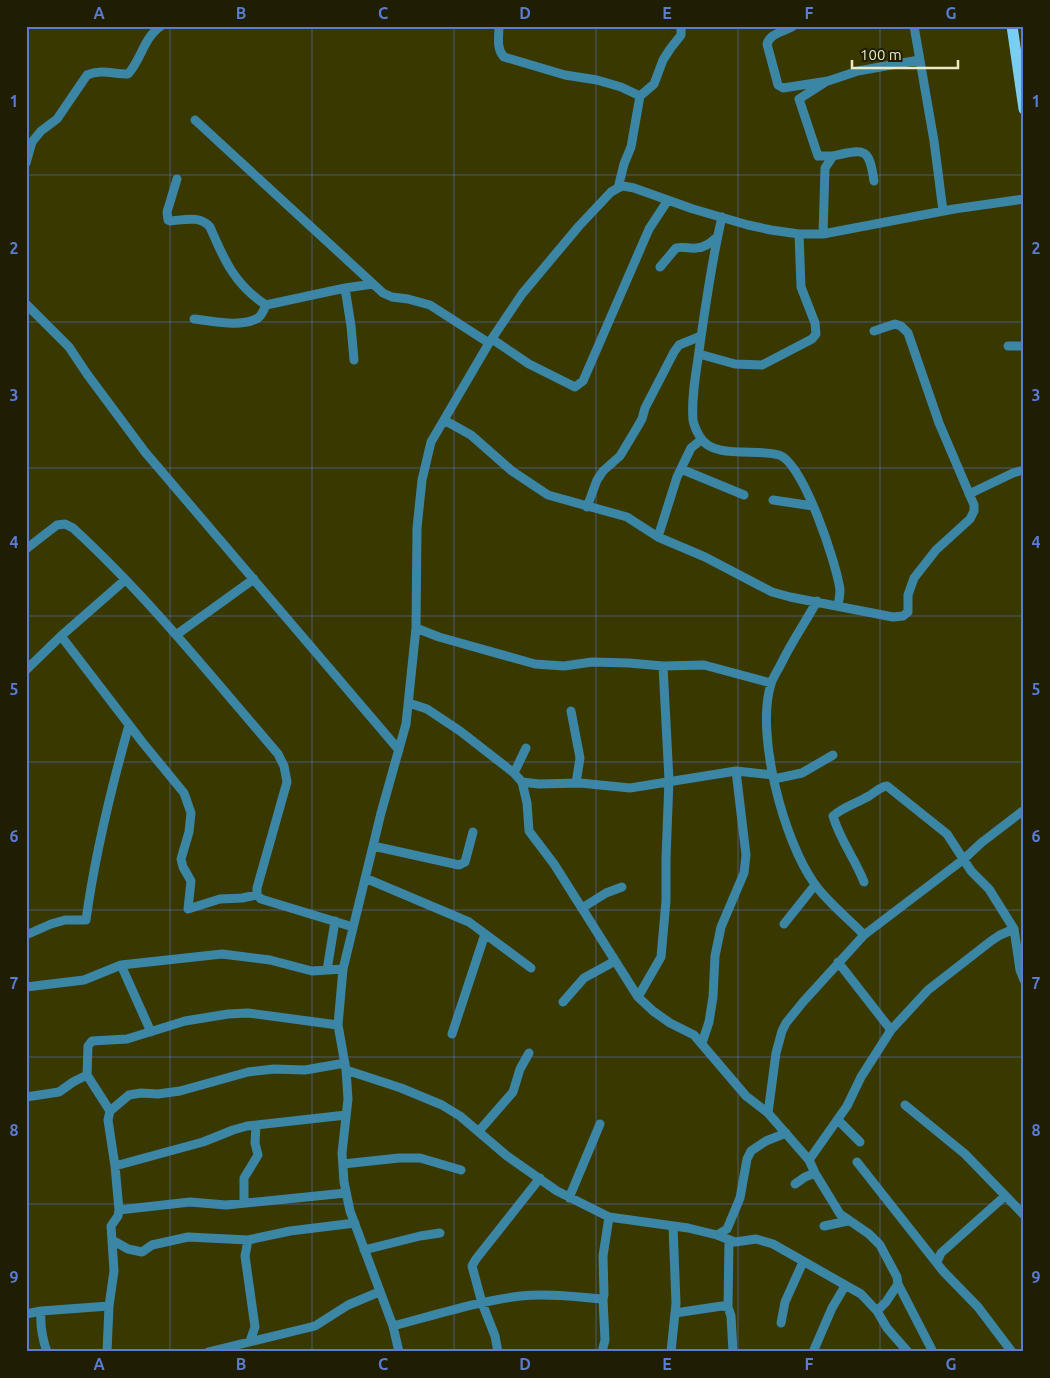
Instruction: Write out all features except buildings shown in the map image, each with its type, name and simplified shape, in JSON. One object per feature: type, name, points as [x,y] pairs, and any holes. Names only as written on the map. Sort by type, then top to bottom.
[{"type":"main road","points":[[1012,26],[1024,109]]},
{"type":"street","points":[[26,163],[32,142],[41,131],[57,119],[87,75],[103,71],[128,74],[147,41],[160,26]]},
{"type":"street","points":[[499,26],[499,46],[504,57],[565,75],[621,86],[640,96]]},
{"type":"street","points":[[618,188],[624,164],[631,147],[640,96],[654,84],[663,60],[681,35],[681,26]]},
{"type":"street","points":[[792,26],[768,40],[767,48],[778,85],[783,88],[828,81],[858,71],[919,60]]},
{"type":"street","points":[[914,26],[934,142],[943,211]]},
{"type":"street","points":[[828,81],[799,99],[818,156],[833,156],[852,152],[862,153],[868,156],[871,162],[874,181]]},
{"type":"street","points":[[194,120],[383,293],[392,297],[430,305],[529,364],[576,386],[580,385],[587,372],[649,229],[668,200]]},
{"type":"street","points":[[823,234],[825,168],[833,156]]},
{"type":"street","points":[[178,179],[167,212],[168,220],[194,219],[207,223],[224,260],[237,280],[252,296],[266,305],[345,288],[374,284]]},
{"type":"street","points":[[399,1352],[393,1326],[364,1250],[346,1193],[342,1153],[348,1099],[338,1025],[343,969],[364,878],[406,724],[416,628],[417,528],[422,480],[431,442],[491,341],[522,294],[580,226],[611,192],[618,188],[623,186],[634,188],[722,217],[771,230],[799,234],[823,234],[943,211],[1012,199],[1024,199]]},
{"type":"street","points":[[722,217],[711,266],[701,336],[693,407],[694,422],[701,440],[707,446],[728,451],[778,455],[787,459],[797,473],[813,506],[836,572],[840,592],[838,605]]},
{"type":"street","points":[[699,354],[735,364],[762,365],[812,339],[816,334],[801,287],[799,234]]},
{"type":"street","points":[[660,267],[676,248],[706,246],[717,237]]},
{"type":"street","points":[[345,288],[352,326],[354,360]]},
{"type":"street","points":[[26,304],[69,347],[145,452],[399,750]]},
{"type":"street","points":[[194,319],[247,321],[257,318],[262,314],[266,305]]},
{"type":"street","points":[[444,420],[471,434],[512,471],[548,494],[627,518],[658,537],[705,557],[772,592],[894,617],[903,616],[908,612],[908,595],[914,578],[936,550],[970,519],[974,511],[974,505],[939,423],[908,333],[895,324],[874,331]]},
{"type":"street","points":[[587,507],[597,480],[603,471],[620,456],[636,431],[642,419],[644,408],[674,352],[679,345],[701,336]]},
{"type":"street","points":[[1008,346],[1024,346]]},
{"type":"street","points":[[658,537],[681,469],[691,448],[701,440]]},
{"type":"street","points":[[681,469],[744,495]]},
{"type":"street","points":[[970,494],[1013,473],[1024,470]]},
{"type":"street","points":[[773,500],[813,506]]},
{"type":"street","points":[[26,549],[49,530],[57,526],[65,524],[73,528],[135,588],[176,635],[278,754],[284,766],[287,782],[257,888],[257,895],[261,899],[353,927]]},
{"type":"street","points":[[176,635],[254,579]]},
{"type":"street","points":[[26,670],[61,636],[125,580]]},
{"type":"street","points":[[817,601],[795,636],[771,683],[767,704],[767,731],[774,777],[789,834],[801,862],[815,885],[864,935]]},
{"type":"street","points":[[416,628],[439,637],[535,664],[564,666],[592,662],[663,666],[704,665],[771,683]]},
{"type":"street","points":[[61,636],[184,793],[191,813],[189,832],[182,859],[183,867],[190,881],[188,909],[220,899],[257,895]]},
{"type":"street","points":[[638,997],[661,957],[666,902],[670,780],[663,666]]},
{"type":"street","points":[[409,703],[427,709],[452,725],[514,773],[522,782],[527,803],[530,831],[554,864],[638,997],[652,1011],[694,1035],[702,1043],[746,1096],[768,1113],[809,1160],[840,1214],[880,1245],[933,1352]]},
{"type":"street","points":[[571,711],[580,758],[576,784]]},
{"type":"street","points":[[26,935],[65,920],[86,920],[93,872],[109,799],[129,725]]},
{"type":"street","points":[[514,773],[526,748]]},
{"type":"street","points":[[522,782],[630,788],[670,780],[736,771],[774,777],[802,773],[833,754]]},
{"type":"street","points":[[702,1043],[709,1022],[713,997],[715,956],[721,927],[744,873],[746,855],[736,771]]},
{"type":"street","points":[[864,882],[858,866],[837,831],[833,816],[838,811],[885,786],[891,787],[917,811],[947,834],[971,871],[989,889],[1014,929],[1020,970],[1024,980]]},
{"type":"street","points":[[768,1113],[776,1053],[782,1031],[791,1016],[864,935],[964,859],[981,843],[1024,810]]},
{"type":"street","points":[[373,846],[459,865],[464,862],[474,832]]},
{"type":"street","points":[[364,878],[469,922],[531,968]]},
{"type":"street","points":[[784,924],[815,885]]},
{"type":"street","points":[[582,908],[606,893],[622,887]]},
{"type":"street","points":[[327,970],[335,921]]},
{"type":"street","points":[[809,1160],[847,1106],[861,1077],[891,1030],[928,990],[991,941],[1014,929]]},
{"type":"street","points":[[452,1034],[485,934]]},
{"type":"street","points":[[26,987],[84,980],[121,965],[222,954],[270,960],[312,971],[343,969]]},
{"type":"street","points":[[563,1002],[584,978],[615,961]]},
{"type":"street","points":[[838,962],[891,1030]]},
{"type":"street","points":[[121,965],[151,1032]]},
{"type":"street","points":[[110,1111],[87,1075],[88,1046],[97,1039],[127,1038],[185,1021],[228,1014],[248,1013],[338,1025]]},
{"type":"street","points":[[479,1132],[513,1092],[520,1069],[528,1053]]},
{"type":"street","points":[[107,1352],[109,1306],[114,1271],[111,1226],[118,1216],[119,1210],[108,1120],[110,1111],[129,1095],[180,1091],[248,1072],[274,1069],[305,1070],[345,1067],[442,1105],[460,1116],[507,1156],[569,1198],[609,1217],[688,1228],[717,1235],[734,1242],[756,1239],[772,1244],[861,1294],[908,1352]]},
{"type":"street","points":[[26,1097],[59,1092],[87,1075]]},
{"type":"street","points":[[904,1104],[965,1154],[1024,1215]]},
{"type":"street","points":[[115,1166],[203,1142],[233,1130],[346,1116]]},
{"type":"street","points":[[838,1120],[860,1142]]},
{"type":"street","points":[[569,1198],[600,1124]]},
{"type":"street","points":[[244,1203],[244,1178],[258,1155],[255,1143],[256,1126]]},
{"type":"street","points":[[717,1235],[727,1228],[740,1198],[747,1159],[751,1151],[766,1141],[786,1133]]},
{"type":"street","points":[[343,1164],[399,1158],[420,1158],[461,1170]]},
{"type":"street","points":[[857,1162],[1012,1352]]},
{"type":"street","points":[[795,1184],[815,1173]]},
{"type":"street","points":[[498,1352],[495,1336],[482,1303],[472,1266],[540,1178]]},
{"type":"street","points":[[119,1210],[190,1202],[226,1205],[346,1193]]},
{"type":"street","points":[[934,1258],[1005,1196]]},
{"type":"street","points":[[602,1352],[605,1340],[603,1256],[609,1217]]},
{"type":"street","points":[[824,1226],[848,1221]]},
{"type":"street","points":[[112,1240],[128,1249],[142,1252],[152,1245],[188,1237],[248,1240],[290,1231],[355,1224]]},
{"type":"street","points":[[671,1352],[676,1303],[673,1226]]},
{"type":"street","points":[[364,1250],[440,1232]]},
{"type":"street","points":[[248,1240],[245,1256],[255,1327],[250,1341]]},
{"type":"street","points":[[729,1241],[728,1307],[731,1316],[733,1352]]},
{"type":"street","points":[[781,1323],[785,1302],[803,1262]]},
{"type":"street","points":[[876,1311],[886,1302],[898,1284]]},
{"type":"street","points":[[813,1352],[832,1308],[846,1286]]},
{"type":"street","points":[[208,1352],[316,1326],[342,1309],[379,1292]]},
{"type":"street","points":[[393,1326],[482,1303],[523,1295],[603,1299]]},
{"type":"street","points":[[26,1314],[41,1310],[109,1306]]},
{"type":"street","points":[[674,1314],[722,1306],[728,1307]]},
{"type":"street","points":[[41,1310],[40,1325],[47,1352]]}]
